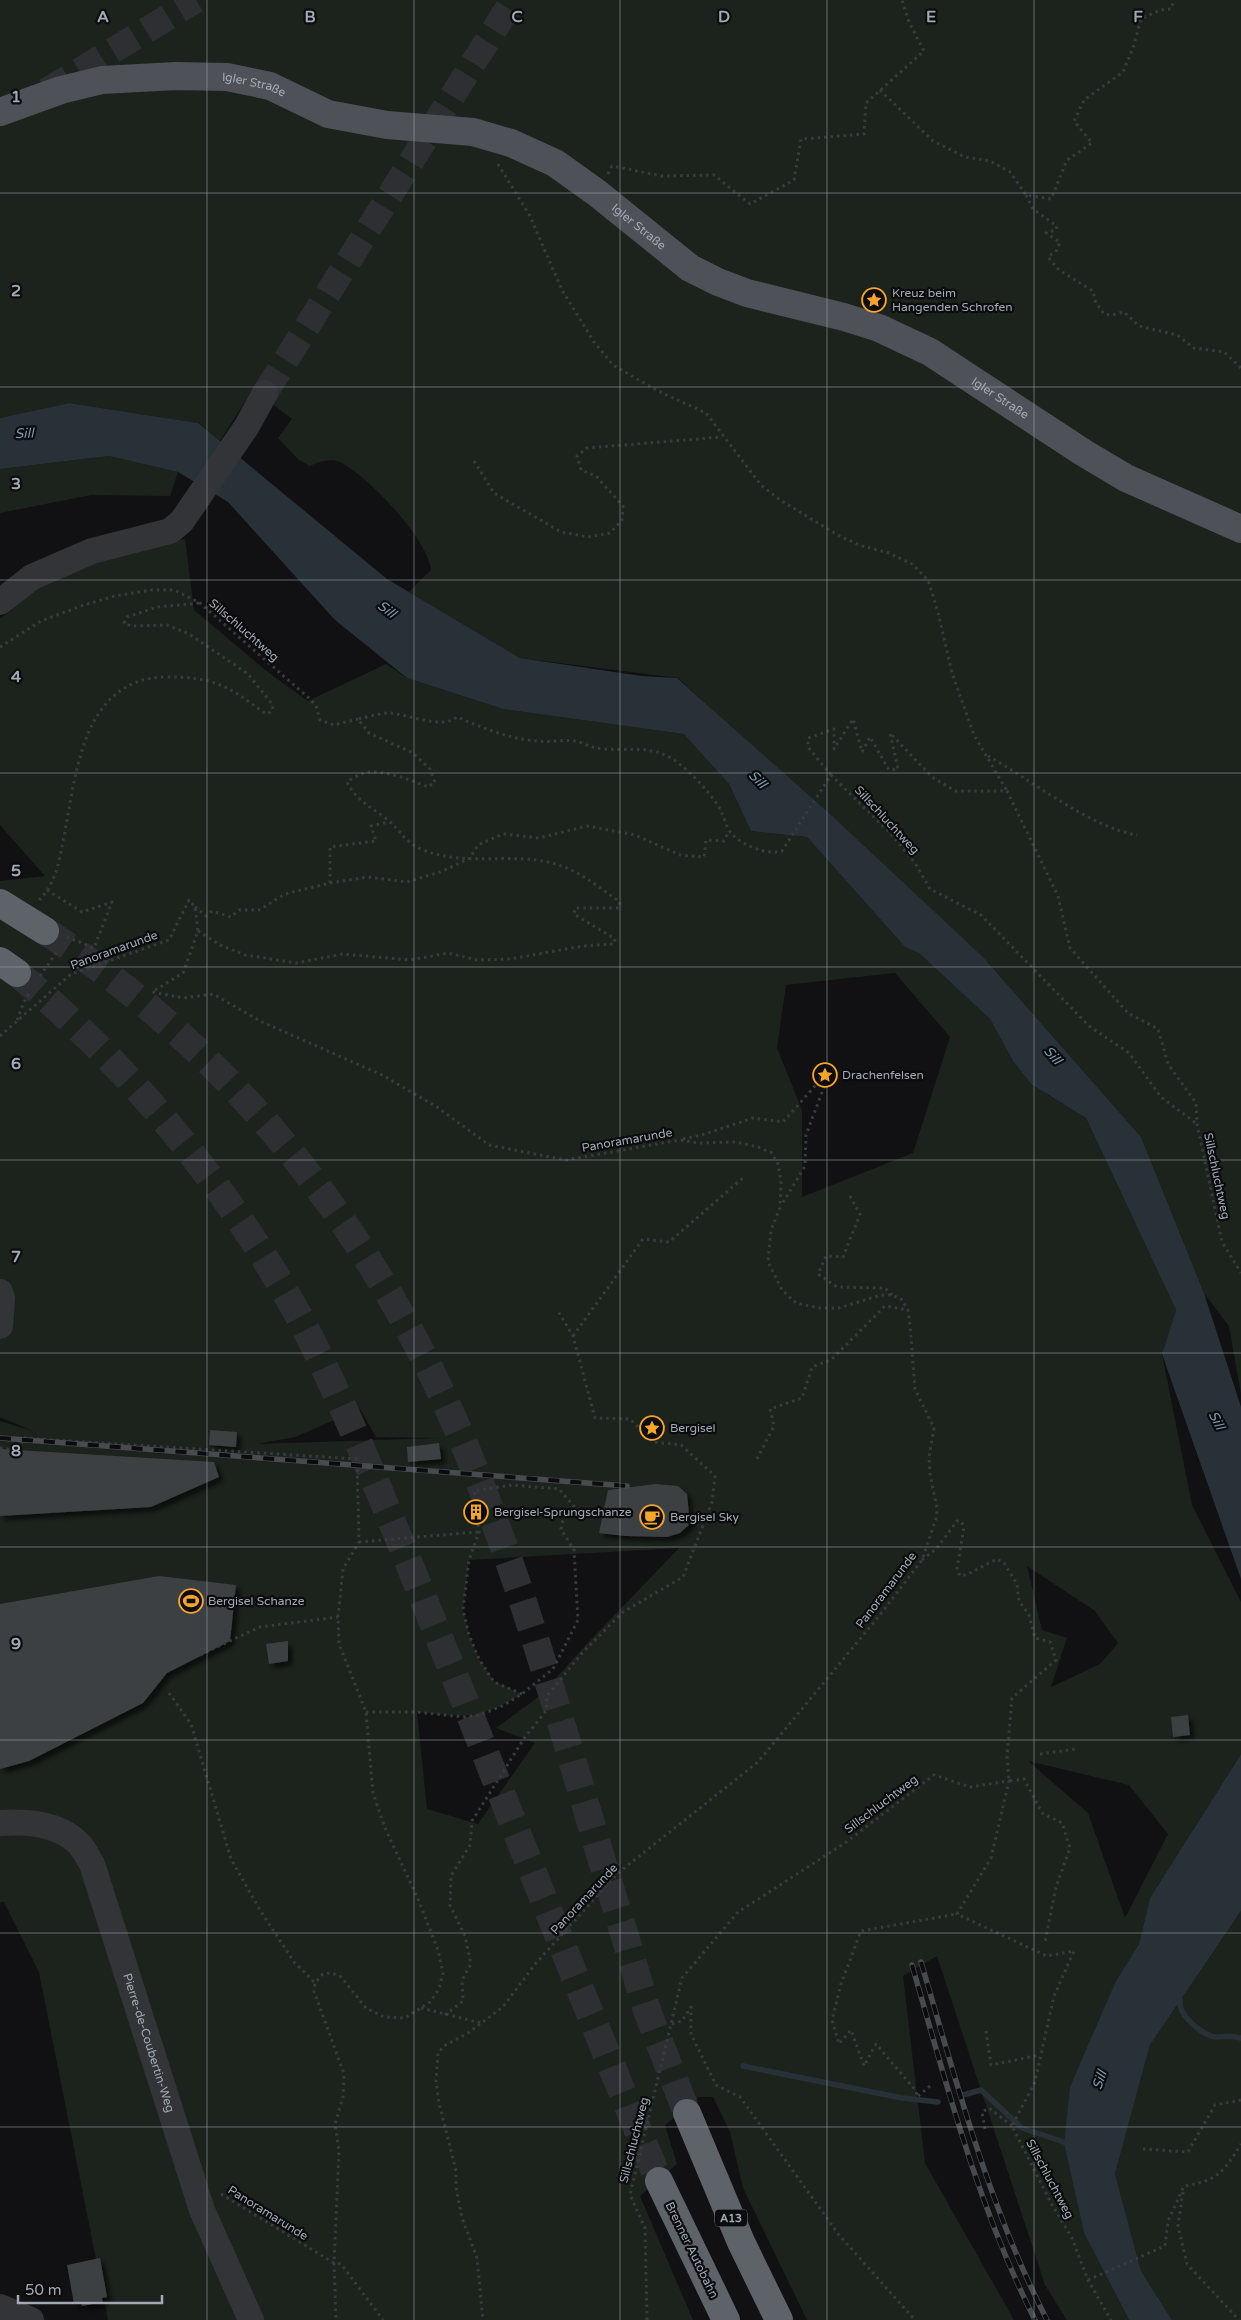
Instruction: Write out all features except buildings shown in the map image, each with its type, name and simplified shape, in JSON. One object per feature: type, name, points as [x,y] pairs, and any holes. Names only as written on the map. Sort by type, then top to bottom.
[{"type":"highway","points":[[0,903],[45,931]]},
{"type":"highway","name":"A13","points":[[687,2113],[741,2242],[779,2320]]},
{"type":"highway","name":"Brenner Autobahn","points":[[659,2181],[726,2320]]},
{"type":"main road","name":"Igler Straße","points":[[0,112],[61,90],[102,80],[176,76],[228,76],[270,86],[328,114],[386,125],[472,132],[512,143],[555,163],[598,193],[690,268],[747,293],[844,317],[904,339],[930,352],[1084,453],[1126,478],[1241,529]]},
{"type":"street","points":[[0,602],[32,577],[92,551],[170,531],[182,522],[247,426],[265,393]]},
{"type":"street","points":[[0,1292],[0,1326]]},
{"type":"street","name":"Pierre-de-Coubertin-Weg","points":[[0,1823],[15,1822],[45,1825],[61,1832],[79,1844],[92,1864],[202,2210],[251,2320]]},
{"type":"street","points":[[0,2306],[31,2320]]},
{"type":"path","points":[[598,193],[612,166],[662,176],[714,175],[750,204],[794,180],[802,140],[864,134],[866,103],[924,51],[909,22],[902,0]]},
{"type":"path","points":[[1026,195],[1051,199],[1067,160],[1092,143],[1074,121],[1084,100],[1123,72],[1133,48],[1141,20],[1160,10],[1171,9],[1174,0]]},
{"type":"path","points":[[880,90],[933,141],[965,157],[990,161],[1010,172],[1026,195],[1032,209],[1057,226],[1056,230],[1046,233],[1060,242],[1057,250],[1048,257],[1059,270],[1093,291],[1095,301],[1104,314],[1111,315],[1124,312],[1139,326],[1177,335],[1194,348],[1224,352],[1241,368]]},
{"type":"path","points":[[494,159],[530,216],[562,290],[594,342],[613,364],[658,391],[706,413],[722,437],[761,485],[780,500],[841,537],[862,546],[890,553],[912,564],[928,580],[938,612],[952,673],[974,735],[1007,791],[1058,896],[1070,948],[1128,1013],[1158,1029],[1168,1064],[1196,1103],[1197,1124]]},
{"type":"path","points":[[474,461],[494,493],[561,532],[588,537],[610,532],[622,520],[623,506],[596,476],[581,470],[577,456],[587,448],[722,437]]},
{"type":"path","points":[[0,647],[41,621],[115,596],[151,590],[174,590],[200,603]]},
{"type":"path","name":"Sillschluchtweg","points":[[23,974],[68,936],[94,948],[112,902],[82,912],[47,890],[53,880],[60,857],[82,755],[96,714],[122,690],[144,681],[179,677],[214,682],[234,690],[263,712],[268,714],[273,709],[272,704],[248,674],[189,634],[167,625],[131,626],[124,623],[127,617],[157,606],[200,603],[310,699],[316,706],[320,720],[334,725],[388,713],[439,722],[453,721],[457,717],[492,732],[536,741],[575,741],[594,748],[621,750],[652,749],[674,760],[689,772],[718,806],[729,831]]},
{"type":"path","name":"Sillschluchtweg","points":[[1007,791],[955,791],[932,777],[890,733],[898,769],[889,770],[870,737],[862,752],[853,718],[834,749],[834,729],[808,738],[808,746],[831,775],[892,835],[915,863],[930,889],[981,915],[1089,1026],[1129,1053],[1161,1097],[1197,1124],[1222,1242],[1241,1273]]},
{"type":"path","points":[[198,932],[220,945],[245,955],[297,963],[342,954],[410,960],[448,953],[477,960],[510,959],[583,946],[614,944],[615,939],[574,914],[575,908],[618,908],[620,902],[576,871],[548,862],[510,858],[444,856],[419,848],[400,836],[390,822],[352,793],[347,782],[362,773],[375,772],[406,778],[428,787],[435,782],[430,769],[413,753],[369,733],[358,719]]},
{"type":"path","points":[[987,756],[1067,805],[1125,833],[1137,835]]},
{"type":"path","points":[[195,907],[206,916],[212,911],[231,917],[239,910],[259,910],[285,894],[330,883],[368,877],[407,882],[443,871],[470,858],[478,845],[504,834],[538,838],[587,826],[635,835],[680,855],[704,857],[706,840],[724,841],[729,831],[748,845],[774,854],[782,851],[831,775]]},
{"type":"path","points":[[330,883],[330,848],[376,841],[371,826],[390,822]]},
{"type":"path","name":"Panoramarunde","points":[[0,1036],[71,974],[170,940],[189,900],[195,907],[198,932],[183,973],[152,992],[184,998],[213,994],[262,1022],[382,1075],[436,1108],[490,1145],[566,1160],[680,1140],[698,1144],[736,1142],[758,1147],[772,1154],[778,1164],[781,1181],[780,1208],[771,1230],[768,1262],[782,1290],[796,1303],[819,1308],[839,1308],[880,1295],[892,1295]]},
{"type":"path","points":[[17,1021],[24,1002],[23,974]]},
{"type":"path","points":[[680,1140],[702,1136],[753,1118],[783,1122],[823,1077],[827,1079],[806,1136],[805,1166],[780,1208]]},
{"type":"path","points":[[573,1336],[643,1239],[669,1242],[744,1177]]},
{"type":"path","points":[[850,1196],[860,1214],[843,1257],[826,1256],[818,1274],[838,1287],[885,1288],[892,1295],[901,1299],[908,1310]]},
{"type":"path","points":[[757,1459],[774,1426],[770,1409],[802,1398],[812,1367],[831,1360],[885,1306],[908,1310]]},
{"type":"path","name":"Panoramarunde","points":[[483,2320],[477,2258],[462,2218],[456,2188],[456,2171],[436,2081],[438,2053],[444,2046],[482,2023],[502,2007],[536,1963],[618,1873],[758,1762],[879,1616],[922,1560],[937,1513],[929,1457],[934,1428],[915,1389],[908,1310]]},
{"type":"path","points":[[445,2015],[463,2001],[462,1980],[471,1964],[465,1936],[450,1905],[451,1876],[470,1845],[472,1821],[524,1737],[546,1711],[547,1696],[582,1653],[623,1612],[683,1577],[712,1502],[715,1476],[681,1445],[653,1442],[630,1419],[595,1418],[573,1336],[558,1311]]},
{"type":"path","points":[[0,1448],[19,1450],[23,1438],[357,1459],[359,1542],[343,1569],[338,1617],[339,1644],[366,1712],[373,1793],[385,1828],[418,1899],[438,1950],[443,1973],[439,1990],[430,2002],[405,2018],[384,2017],[366,2008],[341,1977],[332,1973],[323,1974],[315,1983],[314,1991],[344,2074],[344,2097],[335,2124],[339,2152],[334,2263],[336,2320]]},
{"type":"path","points":[[522,1694],[494,1682],[479,1659],[469,1635],[463,1610],[469,1560],[479,1532],[474,1491],[512,1485],[559,1489],[578,1511]]},
{"type":"path","points":[[366,1712],[416,1712],[463,1717],[480,1715],[502,1706],[522,1694],[553,1669],[578,1620],[574,1550],[561,1529],[564,1516],[578,1511],[603,1514]]},
{"type":"path","points":[[922,1560],[937,1548],[957,1521],[962,1521],[964,1526],[957,1569],[960,1576],[968,1574],[997,1559],[1004,1563],[1017,1584],[1018,1601],[1029,1615],[1035,1638],[1050,1642],[1056,1660],[1012,1698],[1007,1757],[1009,1781],[991,1858],[957,1914]]},
{"type":"path","points":[[359,1542],[479,1532]]},
{"type":"path","points":[[200,1655],[260,1627],[338,1617]]},
{"type":"path","points":[[169,1693],[191,1724],[231,1859],[260,1910],[294,1962],[315,1983]]},
{"type":"path","points":[[1040,1754],[1076,1749]]},
{"type":"path","name":"Sillschluchtweg","points":[[647,2320],[645,2228],[630,2196],[682,1978],[738,1912],[845,1842],[934,1775],[970,1787],[1009,1781]]},
{"type":"path","points":[[1009,1781],[1024,1779],[1042,1813],[1062,1823],[1070,1848],[1056,1887],[1045,1942]]},
{"type":"path","points":[[918,2104],[916,2091],[876,2044],[864,2066],[851,2030],[839,2044],[832,2020],[841,1984],[861,1931],[957,1914],[1047,1956],[1074,1951],[1054,1996],[1035,2082],[1014,2123],[989,2108],[982,2112],[985,2129]]},
{"type":"path","points":[[671,2024],[682,2021],[691,2007],[691,2034],[716,2085],[740,2097],[839,2235],[915,2320]]},
{"type":"path","points":[[421,2008],[482,2023]]},
{"type":"path","points":[[986,2031],[991,2066],[1040,2056]]},
{"type":"path","points":[[917,2097],[930,2086]]},
{"type":"path","points":[[1144,2149],[1188,2152],[1214,2105],[1241,2100]]},
{"type":"path","name":"Sillschluchtweg","points":[[1014,2123],[1051,2203],[1072,2238],[1088,2280],[1111,2320]]},
{"type":"path","points":[[1184,2186],[1206,2182],[1226,2170],[1241,2144]]},
{"type":"path","points":[[1088,2280],[1166,2246],[1168,2221],[1184,2186]]},
{"type":"path","points":[[1184,2186],[1178,2226],[1188,2264],[1239,2320]]},
{"type":"path","name":"Panoramarunde","points":[[219,2193],[334,2263],[341,2264],[383,2320]]},
{"type":"shaded area","points":[[0,0],[1241,0],[1241,1394],[1229,1326],[1204,1293],[1141,1137],[983,957],[678,678],[520,658],[409,592],[431,570],[427,557],[408,526],[380,494],[352,469],[337,461],[329,460],[310,466],[299,460],[278,438],[292,419],[253,389],[220,441],[198,423],[69,403],[0,418]]},
{"type":"shaded area","points":[[109,456],[178,472],[170,496],[91,495],[0,513],[0,469]]},
{"type":"shaded area","points":[[185,539],[194,610],[269,673],[308,701],[386,664],[407,678],[503,709],[685,734],[729,784],[751,831],[807,837],[905,947],[919,953],[990,1019],[1013,1061],[1031,1084],[1086,1118],[1176,1310],[1162,1354],[1192,1505],[1241,1602],[1241,1754],[1150,1898],[1139,1944],[1116,1981],[1064,2144],[1084,2233],[1129,2320],[1067,2320],[1045,2285],[937,1956],[903,1976],[925,2163],[1014,2320],[807,2320],[743,2188],[730,2132],[713,2097],[699,2097],[665,2125],[677,2164],[640,2196],[693,2320],[108,2320],[39,1972],[4,1902],[0,1902],[0,1421],[33,1431],[0,1417],[0,881],[45,876],[0,825],[0,619],[47,580],[105,556]],"holes":[[[895,973],[950,1037],[913,1153],[802,1197],[802,1110],[777,1048],[786,985]],[[360,1409],[376,1437],[439,1438],[257,1444],[295,1437]],[[679,1548],[582,1649],[541,1695],[496,1728],[535,1743],[478,1824],[427,1809],[417,1712],[460,1716],[471,1715],[494,1709],[522,1694],[494,1681],[479,1659],[469,1635],[463,1610],[469,1560]],[[1027,1566],[1095,1611],[1118,1643],[1100,1664],[1051,1687],[1067,1638],[1042,1630]],[[1028,1761],[1129,1785],[1168,1834],[1125,1918],[1088,1813]]]},
{"type":"shaded area","points":[[1241,1911],[1241,2320],[1172,2320],[1141,2271],[1115,2174],[1150,2045]]},
{"type":"water","name":"Sill","points":[[69,403],[198,423],[387,579],[520,658],[641,676],[677,678],[832,816],[983,957],[1141,1137],[1204,1293],[1241,1407],[1241,1579],[1162,1354],[1176,1310],[1086,1118],[1031,1084],[1013,1061],[990,1019],[919,953],[905,947],[807,837],[751,831],[729,784],[684,734],[503,709],[407,678],[335,620],[228,502],[178,472],[109,456],[0,469],[0,418]]},
{"type":"water","name":"Sill","points":[[1241,1754],[1241,1911],[1150,2045],[1115,2174],[1141,2271],[1172,2320],[1129,2320],[1084,2233],[1064,2144],[1070,2087],[1116,1981],[1139,1944],[1150,1898]]},
{"type":"waterway","points":[[1179,1996],[1181,2009],[1202,2032],[1217,2037],[1231,2036],[1241,2038]]},
{"type":"waterway","points":[[743,2066],[902,2098],[938,2102]]},
{"type":"waterway","points":[[963,2095],[981,2090],[1022,2128],[1070,2144]]},
{"type":"tunnel","points":[[46,91],[196,0]]},
{"type":"tunnel","points":[[265,393],[513,0]]},
{"type":"tunnel","points":[[45,931],[113,978],[176,1031],[234,1088],[289,1150],[338,1215],[383,1284],[423,1356],[458,1430],[505,1549],[545,1671],[647,2010],[687,2113]]},
{"type":"tunnel","points":[[17,973],[57,1007],[94,1043],[130,1081],[197,1160],[257,1245],[302,1322],[349,1421],[393,1524],[659,2181]]},
{"type":"railway","points":[[0,1438],[627,1486]]},
{"type":"railway","points":[[921,1962],[961,2099],[991,2189],[1026,2277],[1047,2320]]},
{"type":"railway","points":[[912,1965],[951,2101],[980,2190],[1015,2277],[1035,2320]]},
{"type":"place","name":"Kreuz beim Hangenden Schrofen","points":[[874,300]]},
{"type":"place","name":"Drachenfelsen","points":[[825,1075]]},
{"type":"place","name":"Bergisel","points":[[652,1428]]},
{"type":"place","name":"Bergisel-Sprungschanze","points":[[476,1512]]},
{"type":"place","name":"Bergisel Sky","points":[[652,1517]]},
{"type":"place","name":"Bergisel Schanze","points":[[191,1601]]}]
